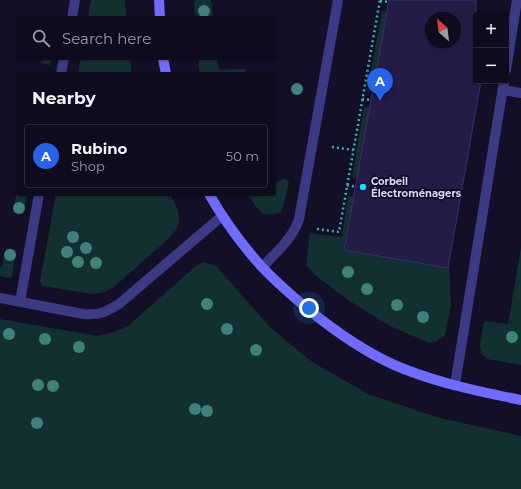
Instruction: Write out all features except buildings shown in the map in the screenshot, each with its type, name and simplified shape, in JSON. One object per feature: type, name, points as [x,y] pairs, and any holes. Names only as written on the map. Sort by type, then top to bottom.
[{"type":"street","points":[[159,0],[160,16]]},
{"type":"street","points":[[164,60],[166,72]]},
{"type":"street","points":[[210,196],[222,216],[245,247],[282,288],[352,342],[380,358],[426,377],[485,393],[521,400]]},
{"type":"lane","points":[[72,16],[75,0]]},
{"type":"lane","points":[[262,267],[295,230],[299,219],[338,0]]},
{"type":"lane","points":[[509,51],[517,0]]},
{"type":"lane","points":[[61,72],[64,60]]},
{"type":"lane","points":[[455,385],[504,85],[521,93]]},
{"type":"lane","points":[[20,302],[39,196]]},
{"type":"lane","points":[[0,298],[83,314],[105,312],[119,304],[222,216]]},
{"type":"path","points":[[339,232],[380,0],[389,2]]},
{"type":"path","points":[[362,99],[372,100]]},
{"type":"path","points":[[347,185],[356,187]]},
{"type":"green space","points":[[91,0],[125,0],[126,16],[88,16]]},
{"type":"green space","points":[[194,0],[211,0],[213,16],[195,16]]},
{"type":"green space","points":[[382,11],[387,12],[373,92],[367,92]]},
{"type":"green space","points":[[42,60],[52,60],[51,65],[41,63]]},
{"type":"green space","points":[[81,60],[130,60],[132,72],[78,72]]},
{"type":"green space","points":[[198,60],[217,60],[219,70],[246,70],[246,72],[200,72]]},
{"type":"green space","points":[[364,107],[370,107],[357,178],[352,178]]},
{"type":"green space","points":[[286,178],[289,183],[283,207],[280,213],[264,213],[257,208],[249,196],[276,196],[276,182]]},
{"type":"green space","points":[[16,195],[27,196],[23,214],[13,212]]},
{"type":"green space","points":[[56,196],[171,196],[178,210],[179,221],[176,230],[167,240],[114,287],[102,293],[91,294],[43,286],[40,281]]},
{"type":"green space","points":[[348,196],[354,196],[343,250],[449,267],[451,305],[445,335],[437,341],[429,343],[390,326],[348,300],[315,275],[306,265],[310,233],[342,237]]},
{"type":"green space","points":[[521,247],[521,365],[487,359],[481,353],[480,344],[485,321],[508,324]]},
{"type":"green space","points":[[6,248],[16,250],[12,277],[8,278],[0,276],[0,267],[2,267]]},
{"type":"green space","points":[[204,262],[216,266],[271,328],[312,362],[368,394],[436,417],[521,436],[521,489],[0,489],[0,319],[98,336],[111,333],[128,326],[197,265]]},
{"type":"place","name":"Rubino","points":[[380,101]]},
{"type":"place","name":"Corbeil Électroménagers","points":[[363,187]]}]
